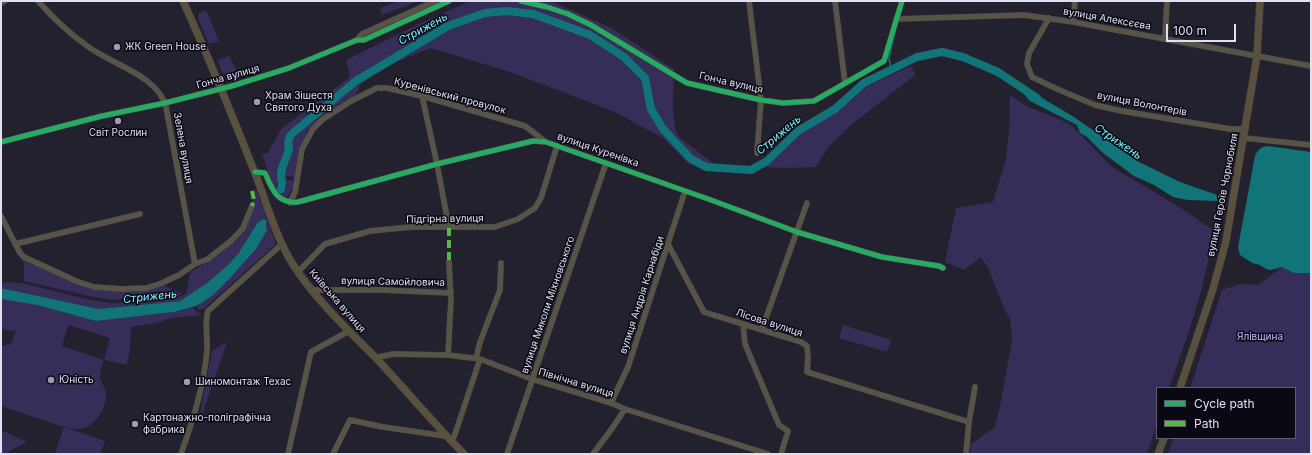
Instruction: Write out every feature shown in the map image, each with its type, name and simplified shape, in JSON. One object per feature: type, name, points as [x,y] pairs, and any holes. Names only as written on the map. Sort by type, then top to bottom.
[{"type":"main road","name":"Київська вулиця","points":[[183,1],[222,89],[255,172],[276,232],[298,272],[311,290],[464,454]]},
{"type":"main road","name":"вулиця Героїв Чорнобиля","points":[[1180,387],[1221,263],[1226,241],[1246,129],[1257,56],[1260,1]]},
{"type":"main road","points":[[1158,454],[1164,439]]},
{"type":"street","points":[[1,3],[5,1]]},
{"type":"street","name":"Зелена вулиця","points":[[38,1],[75,37],[147,81],[163,98],[195,264]]},
{"type":"street","name":"Гонча вулиця","points":[[357,40],[362,34],[435,1]]},
{"type":"street","name":"Гонча вулиця","points":[[1,142],[102,116],[222,89],[289,68],[357,40],[364,40],[449,1]]},
{"type":"street","name":"Гонча вулиця","points":[[521,1],[568,14],[591,25],[687,83],[761,100],[783,103],[814,102],[884,61],[902,1]]},
{"type":"street","points":[[749,1],[761,100],[757,153]]},
{"type":"street","points":[[835,1],[845,83]]},
{"type":"street","points":[[1073,22],[1075,1]]},
{"type":"street","points":[[1165,39],[1167,1]]},
{"type":"street","name":"вулиця Алексєєва","points":[[896,19],[1024,15],[1073,22],[1311,66]]},
{"type":"street","name":"вулиця Волонтерів","points":[[1049,18],[1028,53],[1027,64],[1032,77],[1096,105],[1122,111],[1230,129],[1246,129]]},
{"type":"street","name":"Куренівський провулок","points":[[290,203],[295,192],[302,149],[313,129],[322,120],[351,101],[377,88],[387,88],[422,96],[525,126],[546,142]]},
{"type":"street","points":[[422,96],[449,228]]},
{"type":"street","points":[[1244,138],[1311,145]]},
{"type":"street","name":"вулиця Куренівка","points":[[290,203],[437,164],[533,141],[546,142],[797,232],[882,257],[939,266],[943,268]]},
{"type":"street","name":"Підгірна вулиця","points":[[298,272],[325,244],[370,231],[411,227],[496,227],[518,219],[535,208],[541,198],[557,146]]},
{"type":"street","name":"вулиця Миколи Міхновського","points":[[507,454],[606,163]]},
{"type":"street","points":[[255,172],[265,173],[278,197],[290,203]]},
{"type":"street","name":"вулиця Андрія Карнабіди","points":[[611,403],[628,367],[685,191]]},
{"type":"street","points":[[762,329],[807,203]]},
{"type":"street","points":[[1,216],[15,244],[24,257],[71,279],[94,287],[122,289],[146,288],[174,277],[195,264],[208,259],[231,241],[242,228],[252,206]]},
{"type":"street","points":[[15,244],[140,214]]},
{"type":"street","points":[[181,454],[195,413],[203,377],[207,350],[208,310],[282,244]]},
{"type":"street","name":"Лісова вулиця","points":[[668,244],[704,312],[795,339],[807,346],[807,372],[969,422]]},
{"type":"street","points":[[448,355],[451,292],[449,262]]},
{"type":"street","points":[[333,454],[350,420],[448,438],[454,437],[478,358],[480,342],[500,290],[500,263]]},
{"type":"street","name":"вулиця Самойловича","points":[[311,290],[451,292]]},
{"type":"street","points":[[743,324],[745,344],[779,425],[788,431],[781,454]]},
{"type":"street","points":[[288,454],[311,352],[349,331]]},
{"type":"street","name":"Північна вулиця","points":[[375,358],[393,354],[448,355],[478,358],[532,379],[768,454]]},
{"type":"street","points":[[966,454],[969,422],[975,387]]},
{"type":"street","points":[[593,454],[625,409]]},
{"type":"green space","points":[[400,1],[419,1],[382,15],[380,8]]},
{"type":"green space","points":[[470,1],[546,1],[556,3],[611,28],[674,69],[673,114],[676,131],[679,137],[718,167],[690,165],[663,138],[615,112],[513,73],[431,48],[386,66],[361,84],[355,96],[307,131],[295,177],[281,176],[281,182],[278,182],[276,185],[277,187],[285,190],[287,187],[283,184],[284,180],[293,180],[293,186],[288,197],[280,197],[275,192],[262,154],[268,153],[281,129],[350,77],[346,60]]},
{"type":"green space","points":[[206,10],[219,41],[209,44],[198,19],[199,13]]},
{"type":"green space","points":[[229,56],[239,75],[230,77],[223,74],[217,60]]},
{"type":"green space","points":[[911,66],[915,75],[851,125],[829,146],[816,167],[765,167],[803,131],[837,112],[868,86]]},
{"type":"green space","points":[[1010,95],[1026,106],[1072,126],[1112,167],[1181,208],[1213,230],[1201,290],[1176,369],[1169,387],[1156,387],[1156,426],[1147,454],[971,454],[970,445],[995,427],[1012,340],[1010,319],[988,268],[981,257],[964,270],[945,262],[956,208],[993,202],[1006,159],[1009,131]]},
{"type":"green space","points":[[256,189],[276,244],[203,309],[199,310],[196,306],[206,300],[225,281],[243,258],[266,225],[267,221],[263,219],[261,222],[258,222],[238,254],[228,265],[207,283],[180,301],[99,309],[1,288],[1,282],[22,283],[90,300],[113,303],[178,297],[186,294],[190,272],[216,257],[236,238],[251,209],[253,203],[252,191]]},
{"type":"green space","points":[[21,257],[62,278],[93,289],[163,285],[183,294],[177,296],[111,300],[89,296],[24,281],[24,264]]},
{"type":"green space","name":"Ялівщина","points":[[1282,267],[1294,273],[1311,273],[1311,454],[1168,454],[1173,439],[1296,439],[1296,387],[1190,387],[1222,290],[1240,284],[1258,285]]},
{"type":"green space","name":"Юність","points":[[1,299],[37,305],[96,321],[174,312],[193,307],[195,311],[203,315],[171,318],[156,323],[131,327],[130,349],[127,365],[104,360],[100,376],[106,393],[104,406],[98,418],[93,423],[81,429],[64,427],[1,406],[1,347],[11,344],[16,331],[4,330],[1,327]],"holes":[[[68,325],[110,338],[104,360],[62,346]]]},
{"type":"green space","points":[[843,325],[891,340],[887,352],[839,338]]},
{"type":"green space","points":[[227,342],[202,415],[201,409],[212,351]]},
{"type":"green space","points":[[64,427],[105,441],[100,454],[55,454]]},
{"type":"green space","points":[[1,430],[27,442],[4,454],[1,454]]},
{"type":"shaded area","points":[[1022,92],[1032,92],[1074,117],[1137,161],[1180,182],[1217,195],[1217,201],[1188,200],[1173,197],[1154,185],[1134,176],[1103,153],[1087,137],[1080,133],[1077,125],[1030,101]]},
{"type":"shaded area","points":[[1268,146],[1311,152],[1311,273],[1294,273],[1282,267],[1271,270],[1266,269],[1260,265],[1252,263],[1240,255],[1238,247],[1255,156],[1260,149]]},
{"type":"shaded area","name":"Стрижень","points":[[263,219],[267,221],[267,230],[256,249],[214,294],[196,306],[174,312],[96,321],[37,305],[1,299],[1,288],[99,309],[180,301],[207,283],[228,265],[238,254],[258,222]]},
{"type":"waterway","name":"Стрижень","points":[[281,189],[282,168],[289,150],[288,143],[290,136],[294,132],[356,81],[448,26],[485,13],[506,11],[533,14],[590,35],[624,57],[645,78],[651,109],[663,129],[691,159],[706,167],[751,170],[767,161],[798,131],[835,109],[864,83],[917,57],[942,52],[963,57],[998,72],[1037,98]]},
{"type":"waterway","points":[[891,69],[889,58],[895,32]]},
{"type":"marked path","points":[[252,191],[254,200],[252,206]]},
{"type":"marked path","points":[[449,228],[449,262]]},
{"type":"cycle path","points":[[1,142],[102,116],[165,103],[232,86],[289,68],[357,40],[364,40],[449,1]]},
{"type":"cycle path","points":[[521,1],[568,14],[591,25],[687,83],[761,100],[783,103],[814,101],[884,61],[902,1]]},
{"type":"cycle path","points":[[255,172],[265,173],[270,185],[280,198],[285,201],[298,202],[437,164],[533,141],[546,142],[797,232],[882,257],[939,266],[943,268]]},
{"type":"place","name":"ЖК Green House","points":[[117,47]]},
{"type":"place","name":"Храм Зішестя Святого Духа","points":[[257,102]]},
{"type":"place","name":"Свiт Рослин","points":[[118,121]]},
{"type":"place","name":"Юність","points":[[51,380]]},
{"type":"place","name":"Шиномонтаж Техас","points":[[187,382]]},
{"type":"place","name":"Картонажно-поліграфічна фабрика","points":[[135,424]]}]
